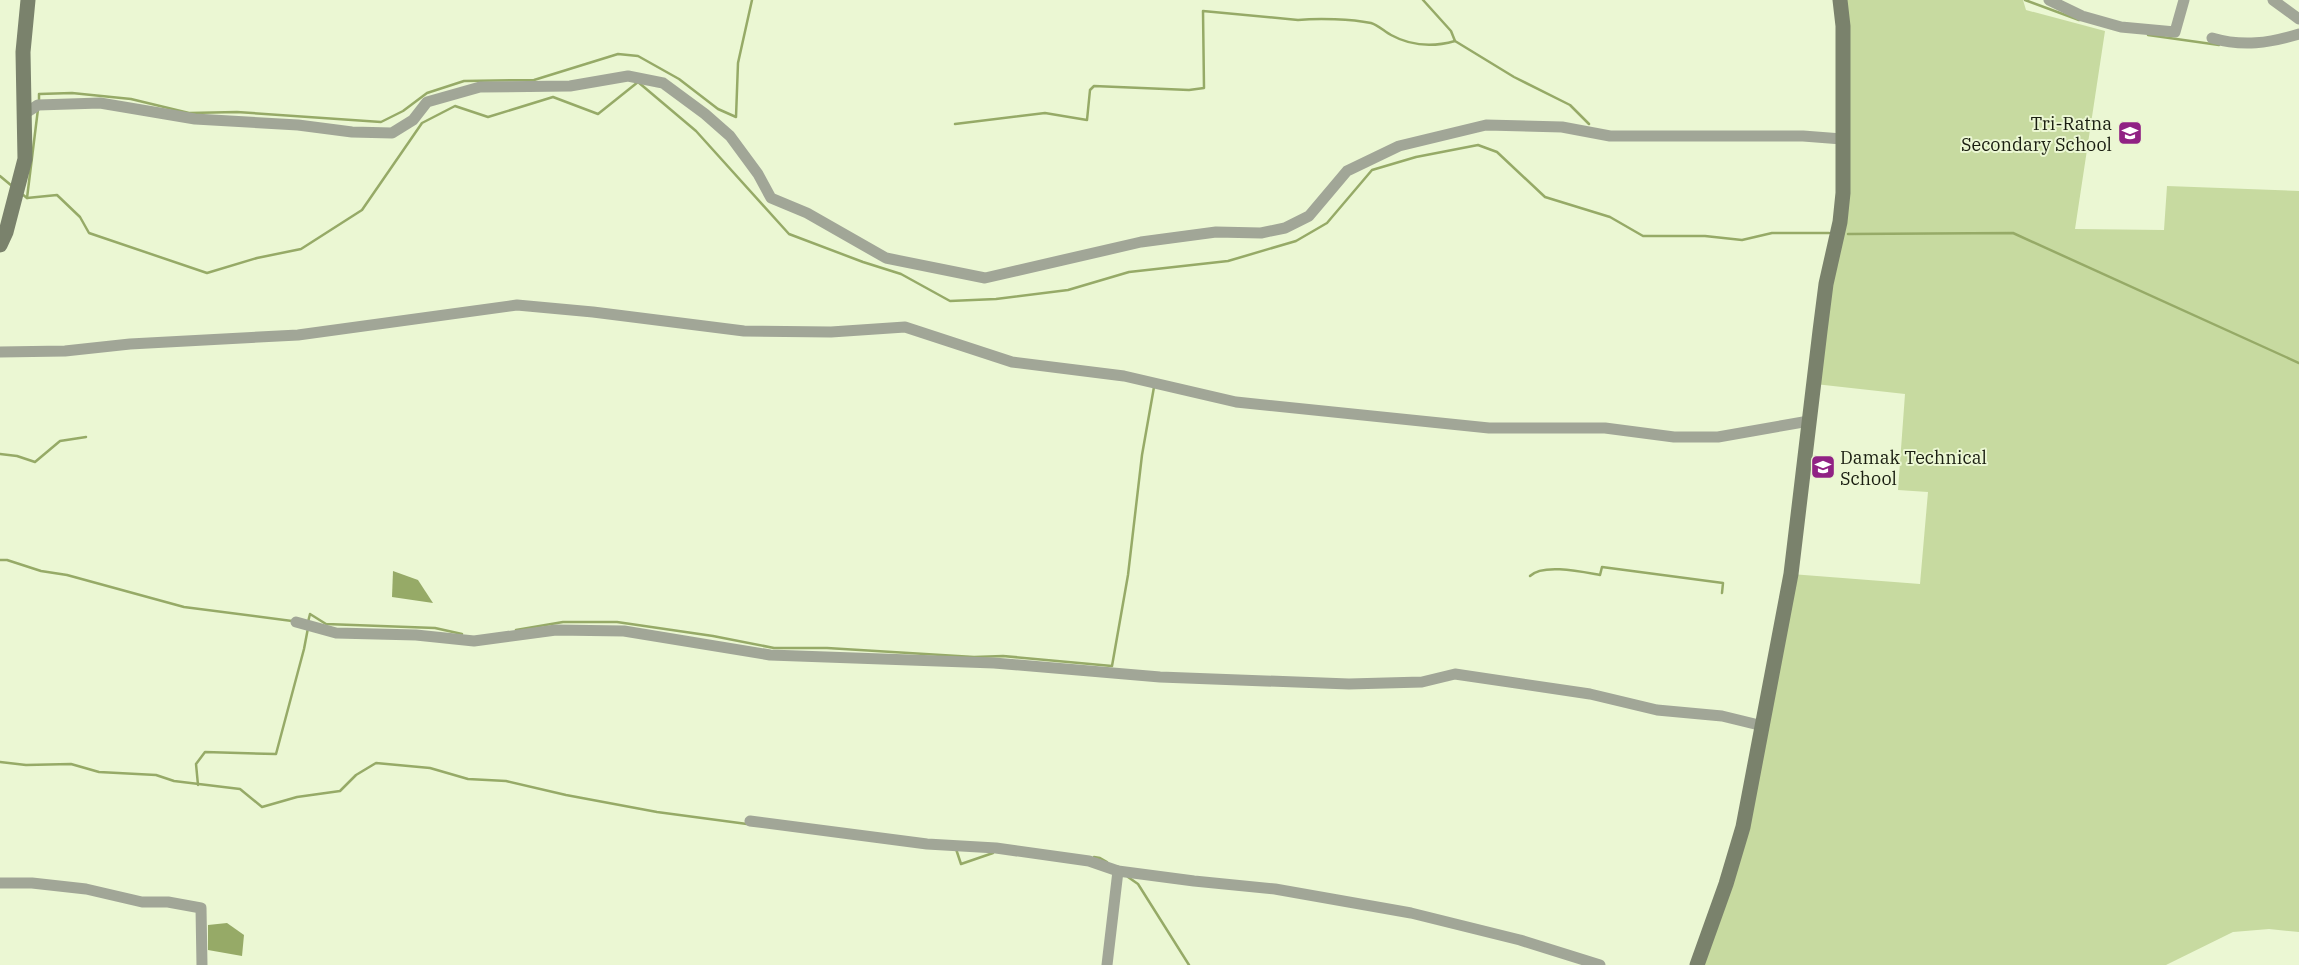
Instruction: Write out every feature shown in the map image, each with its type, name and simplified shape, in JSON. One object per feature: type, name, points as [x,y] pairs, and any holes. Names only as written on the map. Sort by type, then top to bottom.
[{"type":"street","points":[[0,245],[6,232],[25,159],[23,52],[28,0]]},
{"type":"street","points":[[1697,965],[1726,884],[1743,827],[1793,566],[1826,284],[1840,222],[1843,193],[1843,26],[1840,0]]},
{"type":"street","points":[[2049,0],[2082,16],[2113,24],[2175,32],[2184,0]]},
{"type":"street","points":[[2273,0],[2299,20]]},
{"type":"street","points":[[2212,38],[2233,44],[2263,44],[2299,34]]},
{"type":"street","points":[[24,114],[38,105],[100,103],[196,119],[298,125],[352,132],[392,133],[413,120],[427,102],[480,87],[570,86],[628,76],[663,83],[705,114],[730,136],[758,174],[771,198],[807,213],[886,258],[985,278],[1141,242],[1216,232],[1262,233],[1285,228],[1309,216],[1347,171],[1399,146],[1486,125],[1562,127],[1610,136],[1803,136],[1842,139]]},
{"type":"street","points":[[0,352],[66,350],[298,335],[517,305],[593,312],[744,331],[830,332],[905,326],[1012,362],[1124,376],[1236,402],[1489,428],[1605,428],[1674,437],[1718,437],[1809,421]]},
{"type":"street","points":[[296,622],[336,633],[416,635],[474,641],[556,630],[624,631],[770,655],[994,663],[1151,677],[1349,684],[1422,682],[1455,674],[1590,694],[1657,710],[1722,716],[1763,726]]},
{"type":"street","points":[[750,821],[855,836],[1024,852],[1090,861],[1118,871],[1275,889],[1411,913],[1520,940],[1600,965]]},
{"type":"street","points":[[1107,965],[1118,871]]},
{"type":"street","points":[[0,883],[32,883],[86,888],[142,902],[168,902],[201,908],[202,965]]},
{"type":"shaded area","points":[[1840,0],[2023,0],[2026,10],[2105,31],[2075,229],[2164,230],[2167,186],[2299,191],[2299,932],[2269,929],[2233,932],[2166,965],[1704,965],[1720,921],[1791,574],[1920,584],[1928,492],[1898,490],[1905,394],[1815,384],[1841,222]]},
{"type":"shaded area","points":[[393,571],[418,580],[433,603],[392,597]]},
{"type":"shaded area","points":[[227,923],[244,935],[242,956],[208,950],[208,925]]},
{"type":"waterway","points":[[39,101],[39,94],[72,93],[131,99],[189,113],[237,112],[381,122],[403,111],[427,93],[464,81],[534,80],[618,54],[638,56],[679,79],[718,109],[736,117],[738,63],[752,0]]},
{"type":"waterway","points":[[1423,0],[1451,31],[1455,41],[1514,77],[1570,105],[1589,124]]},
{"type":"waterway","points":[[2025,0],[2079,20]]},
{"type":"waterway","points":[[955,124],[1045,113],[1087,120],[1090,90],[1094,86],[1189,90],[1204,88],[1203,11],[1298,20],[1325,19],[1371,23],[1399,39],[1415,43],[1431,45],[1455,41]]},
{"type":"waterway","points":[[2148,35],[2219,45]]},
{"type":"waterway","points":[[22,194],[27,198],[57,195],[80,217],[89,233],[207,273],[257,258],[301,249],[362,210],[422,123],[455,106],[488,117],[553,97],[598,114],[638,82],[696,131],[789,234],[901,274],[950,301],[996,299],[1068,290],[1129,272],[1228,261],[1296,241],[1327,223],[1372,170],[1416,157],[1478,145],[1497,152],[1545,197],[1610,217],[1643,236],[1705,236],[1742,240],[1772,233],[1829,233]]},
{"type":"waterway","points":[[27,198],[38,109]]},
{"type":"waterway","points":[[0,176],[12,186]]},
{"type":"waterway","points":[[1848,234],[2013,233],[2299,363]]},
{"type":"waterway","points":[[516,630],[563,622],[617,622],[713,636],[774,648],[827,648],[974,657],[1003,656],[1112,666],[1128,575],[1142,455],[1154,387]]},
{"type":"waterway","points":[[0,454],[17,456],[35,462],[60,441],[86,437]]},
{"type":"waterway","points":[[0,560],[7,560],[41,571],[67,575],[184,607],[292,621]]},
{"type":"waterway","points":[[1530,576],[1536,572],[1553,569],[1600,575],[1602,567],[1723,583],[1722,593]]},
{"type":"waterway","points":[[308,622],[310,614],[326,624],[435,628],[462,634]]},
{"type":"waterway","points":[[198,785],[196,764],[205,752],[276,754],[308,628]]},
{"type":"waterway","points":[[0,762],[26,765],[71,764],[99,772],[156,775],[174,781],[240,789],[262,807],[297,797],[340,791],[356,775],[376,763],[430,768],[468,779],[506,781],[566,795],[657,812],[747,824]]},
{"type":"waterway","points":[[956,849],[961,864],[993,853]]},
{"type":"waterway","points":[[1094,857],[1107,862]]},
{"type":"waterway","points":[[1128,877],[1138,884],[1189,965]]},
{"type":"place","name":"Tri-Ratna Secondary School","points":[[2130,133]]},
{"type":"place","name":"Damak Technical School","points":[[1823,467]]}]
